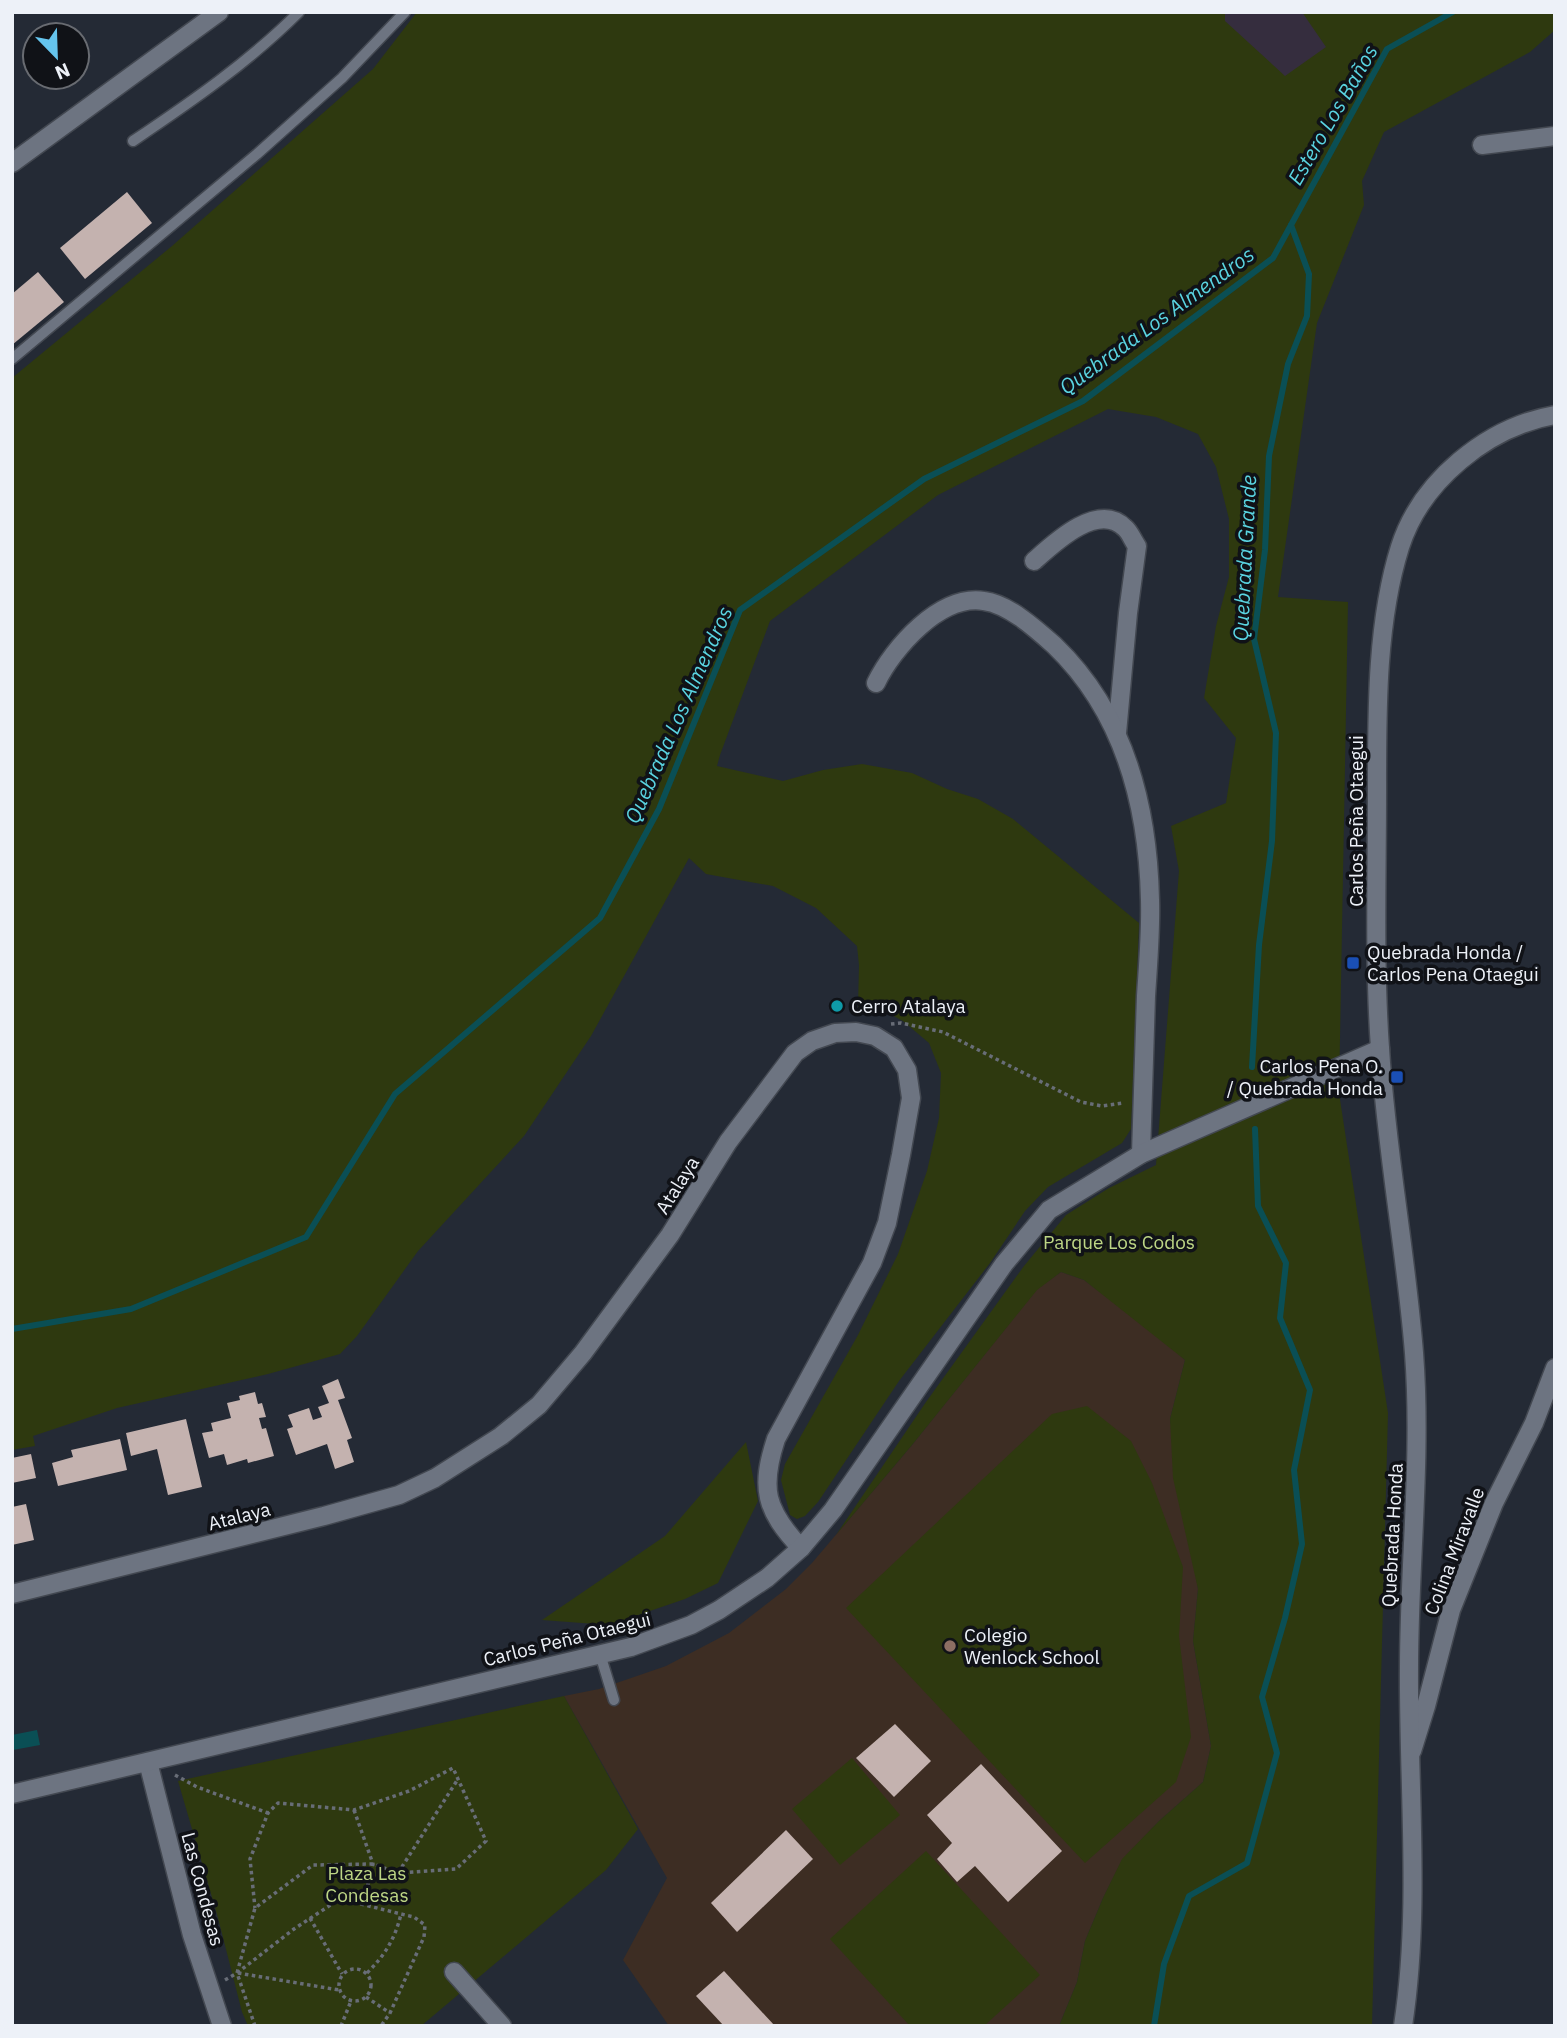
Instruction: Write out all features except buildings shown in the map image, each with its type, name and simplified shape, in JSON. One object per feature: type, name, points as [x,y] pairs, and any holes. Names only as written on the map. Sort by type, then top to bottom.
[{"type":"street","points":[[12,163],[219,12]]},
{"type":"street","points":[[1482,145],[1555,136]]},
{"type":"street","name":"Carlos Peña Otaegui","points":[[12,1794],[600,1654],[662,1637],[719,1610],[767,1578],[801,1548],[847,1490],[1004,1264],[1049,1210],[1141,1154],[1380,1049],[1377,723],[1385,628],[1401,545],[1414,516],[1434,486],[1459,461],[1514,427],[1555,415]]},
{"type":"street","points":[[1034,561],[1062,536],[1089,522],[1107,518],[1124,527],[1137,546],[1117,733]]},
{"type":"street","points":[[876,683],[896,651],[930,618],[953,604],[976,599],[998,603],[1047,639],[1072,663],[1096,695],[1117,733],[1128,764],[1145,832],[1150,901],[1141,1154]]},
{"type":"street","name":"Atalaya","points":[[12,1594],[311,1520],[398,1495],[435,1478],[501,1436],[539,1405],[583,1353],[670,1235],[728,1142],[795,1053],[811,1041],[835,1033],[856,1032],[875,1036],[894,1048],[907,1070],[911,1098],[887,1223],[872,1263],[776,1439],[767,1468],[767,1490],[772,1508],[786,1532],[801,1548]]},
{"type":"street","name":"Quebrada Honda","points":[[1380,1049],[1414,1353],[1418,1443],[1409,1592],[1412,1903],[1409,1988],[1403,2026]]},
{"type":"street","name":"Colina Miravalle","points":[[1410,1755],[1451,1610],[1494,1503],[1534,1423],[1555,1368]]},
{"type":"street","name":"Las Condesas","points":[[148,1762],[192,1935],[222,2026]]},
{"type":"street","points":[[454,1972],[502,2026]]},
{"type":"lane","points":[[133,141],[247,58],[299,12]]},
{"type":"lane","points":[[12,359],[257,154],[342,78],[405,12]]},
{"type":"lane","points":[[600,1654],[614,1700]]},
{"type":"path","points":[[888,1024],[901,1023],[943,1032],[1081,1102],[1102,1106],[1143,1101]]},
{"type":"path","points":[[148,1762],[198,1787],[268,1813]]},
{"type":"path","points":[[255,2026],[237,1973],[256,1908],[250,1859],[268,1813],[278,1803],[354,1810],[409,1791],[453,1768],[486,1842],[456,1869],[398,1873],[373,1864],[313,1865],[256,1908]]},
{"type":"path","points":[[398,1873],[458,1779]]},
{"type":"path","points":[[354,1810],[373,1864],[363,1904]]},
{"type":"path","points":[[209,1989],[237,1973],[335,1902],[363,1904],[414,1917],[425,1925],[424,1937],[390,2013],[381,2026]]},
{"type":"path","points":[[367,1973],[385,1954],[397,1931],[401,1914]]},
{"type":"path","points":[[310,1918],[343,1974]]},
{"type":"path","points":[[352,1969],[367,1973],[371,1982],[366,1997],[357,2002],[346,1999],[338,1984],[343,1974],[352,1969]]},
{"type":"path","points":[[237,1973],[339,1990]]},
{"type":"path","points":[[366,1997],[390,2013]]},
{"type":"path","points":[[341,2026],[351,2001]]},
{"type":"shaded area","points":[[1187,12],[1392,12],[1214,161]]},
{"type":"shaded area","name":"Colegio Wenlock School","points":[[1061,1272],[1084,1280],[1185,1360],[1170,1419],[1198,1589],[1193,1641],[1211,1746],[1203,1782],[1159,1821],[1122,1860],[1085,1941],[1077,1982],[1059,2026],[669,2026],[623,1960],[667,1878],[564,1696],[599,1689],[666,1666],[729,1633],[786,1589],[812,1563],[912,1445],[1037,1289]]},
{"type":"shaded area","points":[[37,1730],[40,1745],[13,1750],[12,1735]]},
{"type":"green space","name":"Parque Los Codos","points":[[417,12],[1225,12],[1225,21],[1285,76],[1326,47],[1302,12],[1555,12],[1555,30],[1530,52],[1384,132],[1362,181],[1364,205],[1317,323],[1278,597],[1348,602],[1339,1093],[1388,1413],[1372,2026],[1059,2026],[1077,1982],[1085,1941],[1122,1859],[1203,1782],[1211,1746],[1193,1641],[1198,1589],[1173,1478],[1170,1419],[1185,1360],[1084,1280],[1061,1272],[1037,1290],[836,1535],[926,1402],[1024,1266],[1066,1215],[1109,1188],[1156,1165],[1179,871],[1171,826],[1226,803],[1236,738],[1204,698],[1216,626],[1229,577],[1229,519],[1216,467],[1198,434],[1156,417],[1108,409],[938,495],[770,621],[720,755],[717,766],[783,781],[823,770],[862,764],[912,773],[978,799],[1013,819],[1139,923],[1131,1129],[1122,1143],[1048,1187],[1025,1211],[990,1263],[899,1381],[818,1502],[805,1516],[797,1519],[790,1515],[781,1480],[785,1464],[858,1335],[898,1254],[927,1171],[939,1118],[941,1073],[929,1043],[903,1021],[884,1011],[858,1008],[857,946],[816,908],[773,886],[706,874],[689,858],[591,1036],[524,1136],[418,1251],[357,1336],[340,1354],[268,1374],[117,1408],[33,1436],[35,1446],[12,1450],[12,378],[172,246],[373,69]]},
{"type":"green space","points":[[1087,1406],[1131,1441],[1152,1483],[1183,1567],[1179,1636],[1191,1737],[1176,1782],[1085,1863],[846,1608],[1052,1414]]},
{"type":"green space","points":[[746,1442],[758,1501],[718,1583],[685,1599],[609,1625],[542,1620],[665,1536]]},
{"type":"green space","name":"Plaza Las Condesas","points":[[564,1696],[638,1829],[606,1870],[421,2026],[248,2026],[178,1781]]},
{"type":"green space","points":[[852,1758],[900,1815],[840,1865],[792,1809]]},
{"type":"green space","points":[[926,1851],[1040,1975],[984,2026],[910,2026],[830,1939]]},
{"type":"waterway","name":"Quebrada Los Almendros","points":[[12,1329],[131,1309],[306,1237],[395,1094],[600,918],[659,809],[740,610],[924,479],[1083,401],[1273,258],[1387,49],[1453,12]]},
{"type":"waterway","name":"Quebrada Grande","points":[[1252,1067],[1259,945],[1272,841],[1276,733],[1254,639],[1265,550],[1269,456],[1288,364],[1307,316],[1309,274],[1291,225]]},
{"type":"waterway","name":"Quebrada Grande","points":[[1154,2026],[1164,1964],[1189,1896],[1247,1863],[1277,1753],[1262,1697],[1285,1618],[1302,1544],[1294,1470],[1310,1390],[1280,1318],[1286,1263],[1258,1206],[1255,1129]]},
{"type":"place","name":"Quebrada Honda / Carlos Pena Otaegui","points":[[1353,963]]},
{"type":"place","name":"Cerro Atalaya","points":[[837,1006]]},
{"type":"place","name":"Carlos Pena O. / Quebrada Honda","points":[[1397,1077]]},
{"type":"place","name":"Colegio Wenlock School","points":[[950,1646]]},
{"type":"water label","name":"Estero Los Baños","points":[[1333,115]]}]
